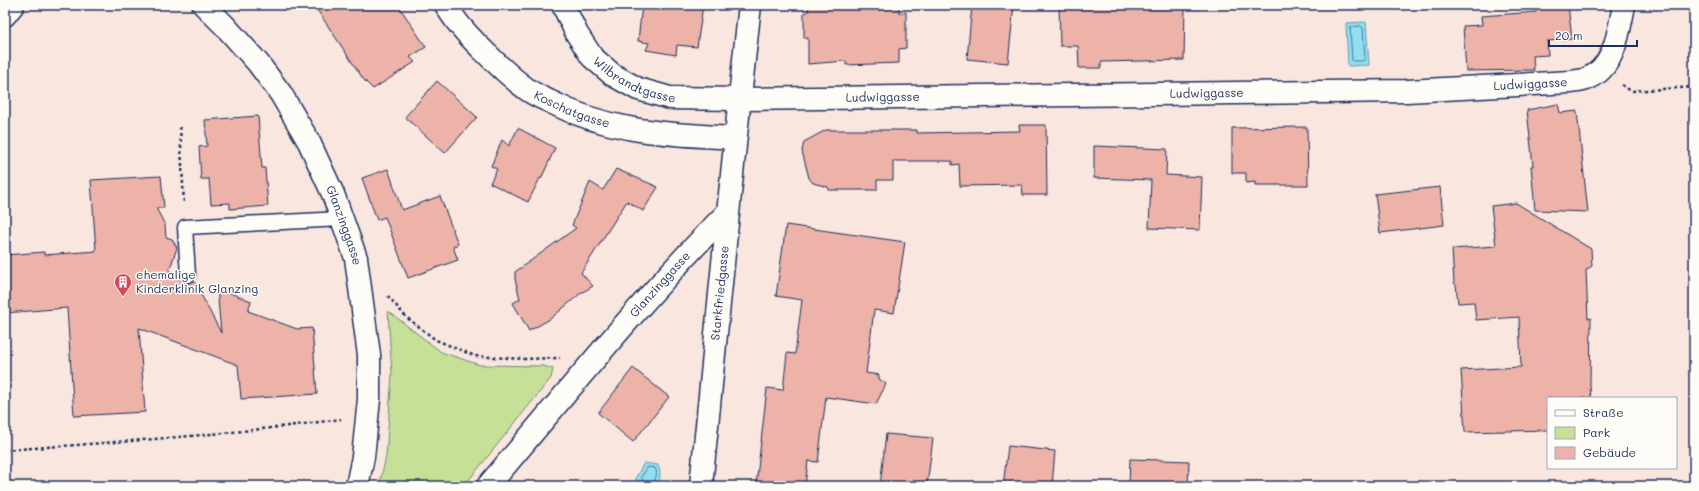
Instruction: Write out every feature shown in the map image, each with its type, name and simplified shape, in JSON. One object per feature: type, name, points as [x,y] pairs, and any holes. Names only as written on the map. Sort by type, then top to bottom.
[{"type":"street","points":[[5,15],[13,5]]},
{"type":"street","name":"Glanzinggasse","points":[[204,5],[248,52],[281,94],[310,142],[333,194],[356,258],[369,355],[369,399],[363,457],[357,486]]},
{"type":"street","name":"Koschatgasse","points":[[446,5],[450,14],[479,46],[505,71],[528,90],[562,108],[589,119],[622,128],[654,133],[735,138]]},
{"type":"street","name":"Wilbrandtgasse","points":[[563,5],[577,34],[592,57],[613,75],[638,89],[670,98],[739,99]]},
{"type":"street","name":"Starkfriedgasse","points":[[701,486],[727,214],[750,5]]},
{"type":"street","name":"Ludwiggasse","points":[[739,99],[1407,91],[1571,82],[1587,79],[1600,70],[1610,56],[1617,39],[1624,5]]},
{"type":"street","name":"Glanzinggasse","points":[[488,486],[597,356],[690,251],[727,214]]},
{"type":"lane","points":[[188,275],[185,227],[342,219]]},
{"type":"path","points":[[1631,91],[1694,87]]},
{"type":"path","points":[[180,127],[185,227]]},
{"type":"path","points":[[406,316],[436,340],[475,356],[524,359]]},
{"type":"path","points":[[5,450],[149,440],[255,430],[367,416]]},
{"type":"green space","points":[[388,311],[441,352],[480,365],[544,366],[553,369],[551,378],[464,486],[379,486],[386,457],[392,374]]},
{"type":"water","points":[[1366,22],[1369,65],[1348,66],[1346,23]]},
{"type":"water","points":[[644,463],[658,465],[660,476],[656,486],[639,486],[640,483],[635,479]]},
{"type":"building","points":[[314,5],[398,5],[426,47],[410,57],[415,62],[373,89],[364,80]]},
{"type":"building","points":[[642,5],[703,5],[697,47],[677,45],[676,55],[646,50],[649,43],[638,41]]},
{"type":"building","points":[[808,5],[899,5],[899,13],[906,12],[906,48],[899,49],[899,63],[846,65],[846,61],[808,64],[808,38],[804,38],[804,13],[808,12]]},
{"type":"building","points":[[972,5],[1014,5],[1008,63],[967,59]]},
{"type":"building","points":[[1059,5],[1185,5],[1184,60],[1101,62],[1101,68],[1079,68],[1078,46],[1060,46]]},
{"type":"building","points":[[1536,5],[1568,5],[1572,39],[1547,41],[1548,55],[1533,56],[1534,70],[1466,71],[1463,26],[1482,25],[1481,16],[1536,12]]},
{"type":"building","points":[[437,81],[477,117],[445,153],[405,117]]},
{"type":"building","points":[[1558,104],[1560,113],[1577,111],[1588,212],[1535,210],[1531,166],[1533,166],[1527,110]]},
{"type":"building","points":[[258,116],[262,168],[265,168],[268,206],[230,209],[230,203],[211,204],[209,179],[201,179],[199,147],[207,146],[205,120]]},
{"type":"building","points":[[1019,125],[1046,125],[1047,195],[1023,195],[1022,185],[960,186],[959,164],[952,165],[952,161],[893,161],[893,180],[877,180],[877,190],[829,190],[828,187],[813,183],[809,178],[802,151],[804,142],[826,130],[917,130],[917,133],[1020,131]]},
{"type":"building","points":[[1307,127],[1308,185],[1255,185],[1255,182],[1246,183],[1246,173],[1232,173],[1232,128]]},
{"type":"building","points":[[518,128],[555,148],[541,179],[540,178],[528,202],[490,183],[497,169],[491,166],[502,140],[509,146]]},
{"type":"building","points":[[1094,146],[1167,149],[1166,175],[1202,177],[1200,230],[1149,228],[1151,180],[1094,178]]},
{"type":"building","points":[[388,169],[402,210],[440,196],[458,244],[453,247],[458,260],[408,278],[385,217],[377,220],[362,178]]},
{"type":"building","points":[[616,169],[658,187],[643,211],[627,201],[581,273],[593,286],[581,293],[550,319],[529,331],[513,303],[520,299],[515,279],[515,272],[576,228],[572,225],[590,182],[603,190]]},
{"type":"building","name":"ehemalige Kinderklinik Glanzing","points":[[161,176],[164,208],[156,208],[165,225],[166,237],[172,239],[177,248],[169,271],[179,275],[185,283],[194,281],[221,333],[217,288],[251,301],[248,311],[297,329],[312,328],[317,394],[241,399],[238,365],[139,328],[145,412],[74,416],[67,308],[5,313],[5,255],[44,252],[44,255],[96,251],[91,180]]},
{"type":"building","points":[[1440,187],[1444,225],[1380,233],[1375,194]]},
{"type":"building","points":[[1516,203],[1591,249],[1592,266],[1586,270],[1588,319],[1591,318],[1591,397],[1547,397],[1547,430],[1465,432],[1461,370],[1521,367],[1519,317],[1476,320],[1474,302],[1458,303],[1456,285],[1454,283],[1452,249],[1496,246],[1491,206]]},
{"type":"building","points":[[786,225],[905,242],[894,313],[874,310],[866,373],[879,375],[879,379],[886,384],[876,404],[826,397],[818,462],[808,461],[805,486],[756,486],[767,388],[783,390],[787,353],[795,354],[802,300],[776,296]]},
{"type":"building","points":[[633,368],[669,397],[633,442],[598,413]]},
{"type":"building","points":[[886,434],[933,438],[927,486],[880,486]]},
{"type":"building","points":[[1008,446],[1055,451],[1052,486],[1003,486]]},
{"type":"building","points":[[1130,459],[1189,461],[1188,486],[1129,486]]},
{"type":"place","name":"ehemalige Kinderklinik Glanzing","points":[[123,297]]}]
